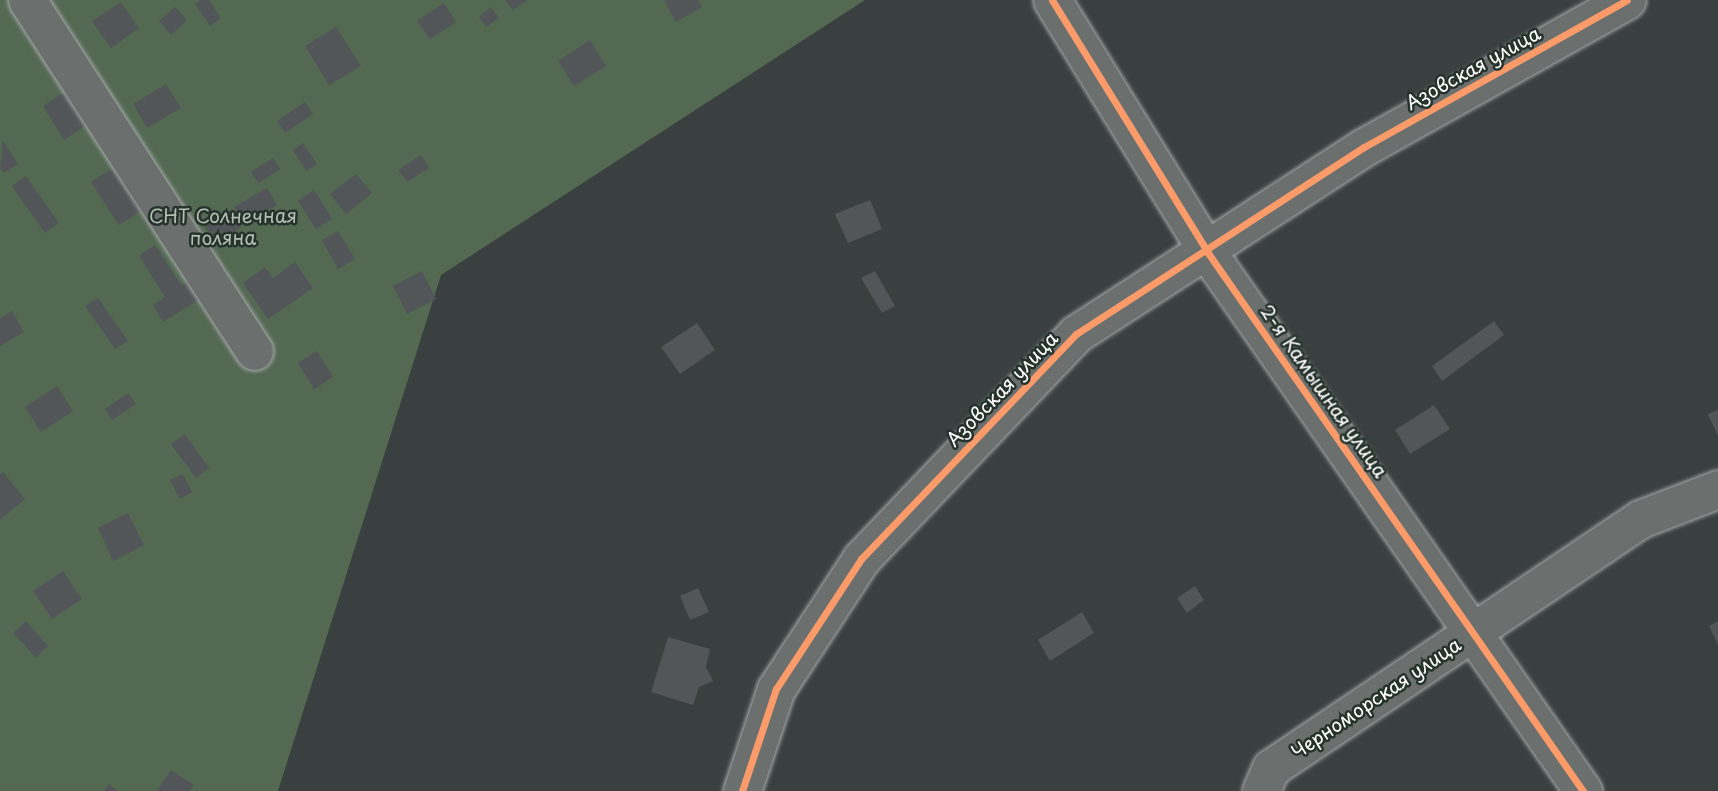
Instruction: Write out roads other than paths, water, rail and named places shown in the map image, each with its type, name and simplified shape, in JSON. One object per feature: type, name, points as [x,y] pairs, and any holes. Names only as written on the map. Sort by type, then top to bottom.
[{"type":"street","points":[[27,0],[254,351]]},
{"type":"street","name":"2-я Камышная улица","points":[[1052,0],[1208,253],[1475,632],[1583,791]]},
{"type":"street","name":"Азовская улица","points":[[742,791],[776,689],[861,559],[1076,334],[1208,253],[1364,147],[1627,0]]},
{"type":"street","name":"Черноморская улица","points":[[1261,791],[1271,768],[1640,519],[1718,489]]},
{"type":"park label","name":"СНТ Солнечная поляна","points":[[223,227]]}]
